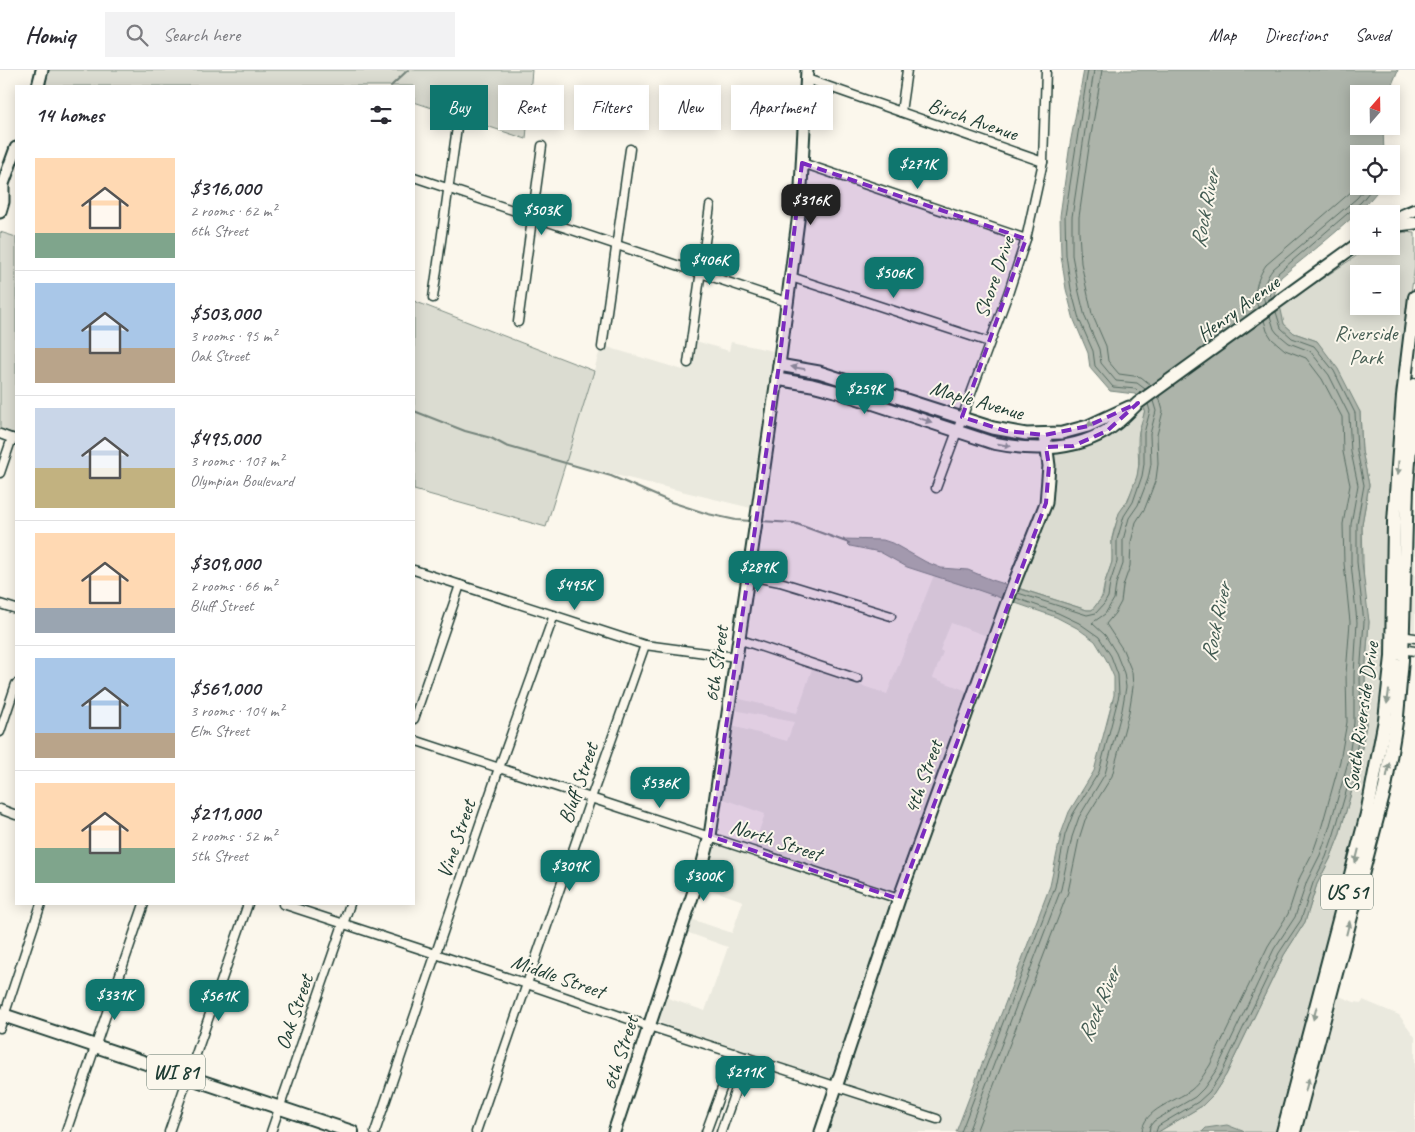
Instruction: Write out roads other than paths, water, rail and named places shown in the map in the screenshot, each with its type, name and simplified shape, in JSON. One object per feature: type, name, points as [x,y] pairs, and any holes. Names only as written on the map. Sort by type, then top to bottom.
[{"type":"main road","name":"South Riverside Drive","points":[[1283,1132],[1372,797],[1387,703],[1404,643],[1394,522],[1407,355],[1415,297]]},
{"type":"main road","name":"South Riverside Drive","points":[[1294,1132],[1384,788],[1398,716],[1404,643],[1407,488],[1415,385]]},
{"type":"main road","name":"WI 81","points":[[1,1019],[95,1045],[352,1132]]},
{"type":"street","points":[[38,85],[42,70]]},
{"type":"street","points":[[901,112],[907,70]]},
{"type":"street","name":"Shore Drive","points":[[936,488],[1026,239],[1043,162],[1046,70]]},
{"type":"street","name":"Birch Avenue","points":[[807,75],[901,112],[1043,162]]},
{"type":"street","name":"6th Street","points":[[614,1132],[701,870],[710,836],[791,277],[800,206],[807,75]]},
{"type":"street","points":[[433,298],[457,130]]},
{"type":"street","points":[[518,322],[542,146]]},
{"type":"street","points":[[602,347],[618,245],[630,149]]},
{"type":"street","points":[[0,212],[3,202],[1,191],[15,151]]},
{"type":"street","points":[[802,163],[1026,239]]},
{"type":"street","points":[[415,177],[787,302]]},
{"type":"street","points":[[688,363],[710,206]]},
{"type":"street","points":[[1400,217],[1415,210]]},
{"type":"street","points":[[1400,224],[1415,223]]},
{"type":"street","name":"Henry Avenue","points":[[1138,403],[1350,250]]},
{"type":"street","points":[[791,277],[990,342]]},
{"type":"street","name":"Maple Avenue","points":[[779,365],[837,377],[1006,431],[1045,434],[1062,433],[1088,426],[1138,403]]},
{"type":"street","name":"Maple Avenue","points":[[777,378],[820,387],[993,443],[1009,446],[1073,446],[1107,431],[1138,403]]},
{"type":"street","points":[[0,434],[14,439],[0,473]]},
{"type":"street","name":"4th Street","points":[[821,1132],[898,899],[1013,586],[1046,503],[1049,466],[1045,434]]},
{"type":"street","points":[[415,570],[645,645],[736,657]]},
{"type":"street","points":[[748,576],[780,582],[891,616]]},
{"type":"street","points":[[415,716],[460,585]]},
{"type":"street","points":[[0,604],[15,609]]},
{"type":"street","name":"Vine Street","points":[[374,1132],[499,768],[554,615]]},
{"type":"street","points":[[738,639],[858,679]]},
{"type":"street","name":"Bluff Street","points":[[476,1132],[645,645]]},
{"type":"street","points":[[0,732],[15,687]]},
{"type":"street","name":"North Street","points":[[415,740],[898,899]]},
{"type":"street","points":[[0,809],[15,815]]},
{"type":"street","points":[[1,1019],[41,905]]},
{"type":"street","points":[[66,1132],[144,905]]},
{"type":"street","points":[[169,1132],[248,905]]},
{"type":"street","name":"Middle Street","points":[[286,905],[649,1026],[937,1119]]},
{"type":"street","name":"Oak Street","points":[[271,1132],[350,905]]},
{"type":"street","points":[[706,1132],[735,1053]]},
{"type":"street","points":[[721,1132],[747,1057]]},
{"type":"water","name":"Rock River","points":[[1084,70],[1398,70],[1392,85],[1350,85],[1350,135],[1383,135],[1384,145],[1350,145],[1350,195],[1375,195],[1365,205],[1350,205],[1350,220],[1281,277],[1274,296],[1281,310],[1284,324],[1294,333],[1317,341],[1338,369],[1360,412],[1362,451],[1369,485],[1362,524],[1362,562],[1369,622],[1365,675],[1366,724],[1359,765],[1339,836],[1317,884],[1305,922],[1284,955],[1226,1075],[1213,1095],[1202,1106],[1158,1132],[956,1132],[1050,886],[1061,834],[1069,812],[1094,771],[1114,695],[1114,677],[1095,641],[1077,628],[1056,617],[907,567],[880,552],[850,546],[843,539],[883,540],[941,568],[968,570],[992,580],[1087,610],[1092,610],[1103,596],[1105,582],[1112,562],[1112,539],[1119,513],[1128,500],[1137,476],[1139,432],[1145,410],[1135,394],[1110,391],[1090,368],[1088,353],[1074,320],[1066,289],[1061,255],[1060,216],[1070,144]]},
{"type":"water","points":[[1227,1125],[1245,1132],[1202,1132],[1206,1128]]},
{"type":"waterway","points":[[392,85],[408,70]]},
{"type":"waterway","points":[[415,411],[465,431],[491,438],[506,446],[611,476],[671,502],[708,514],[736,520],[752,521]]},
{"type":"waterway","points":[[760,521],[794,523],[849,543]]},
{"type":"park label","name":"Riverside Park","points":[[1366,345]]}]
